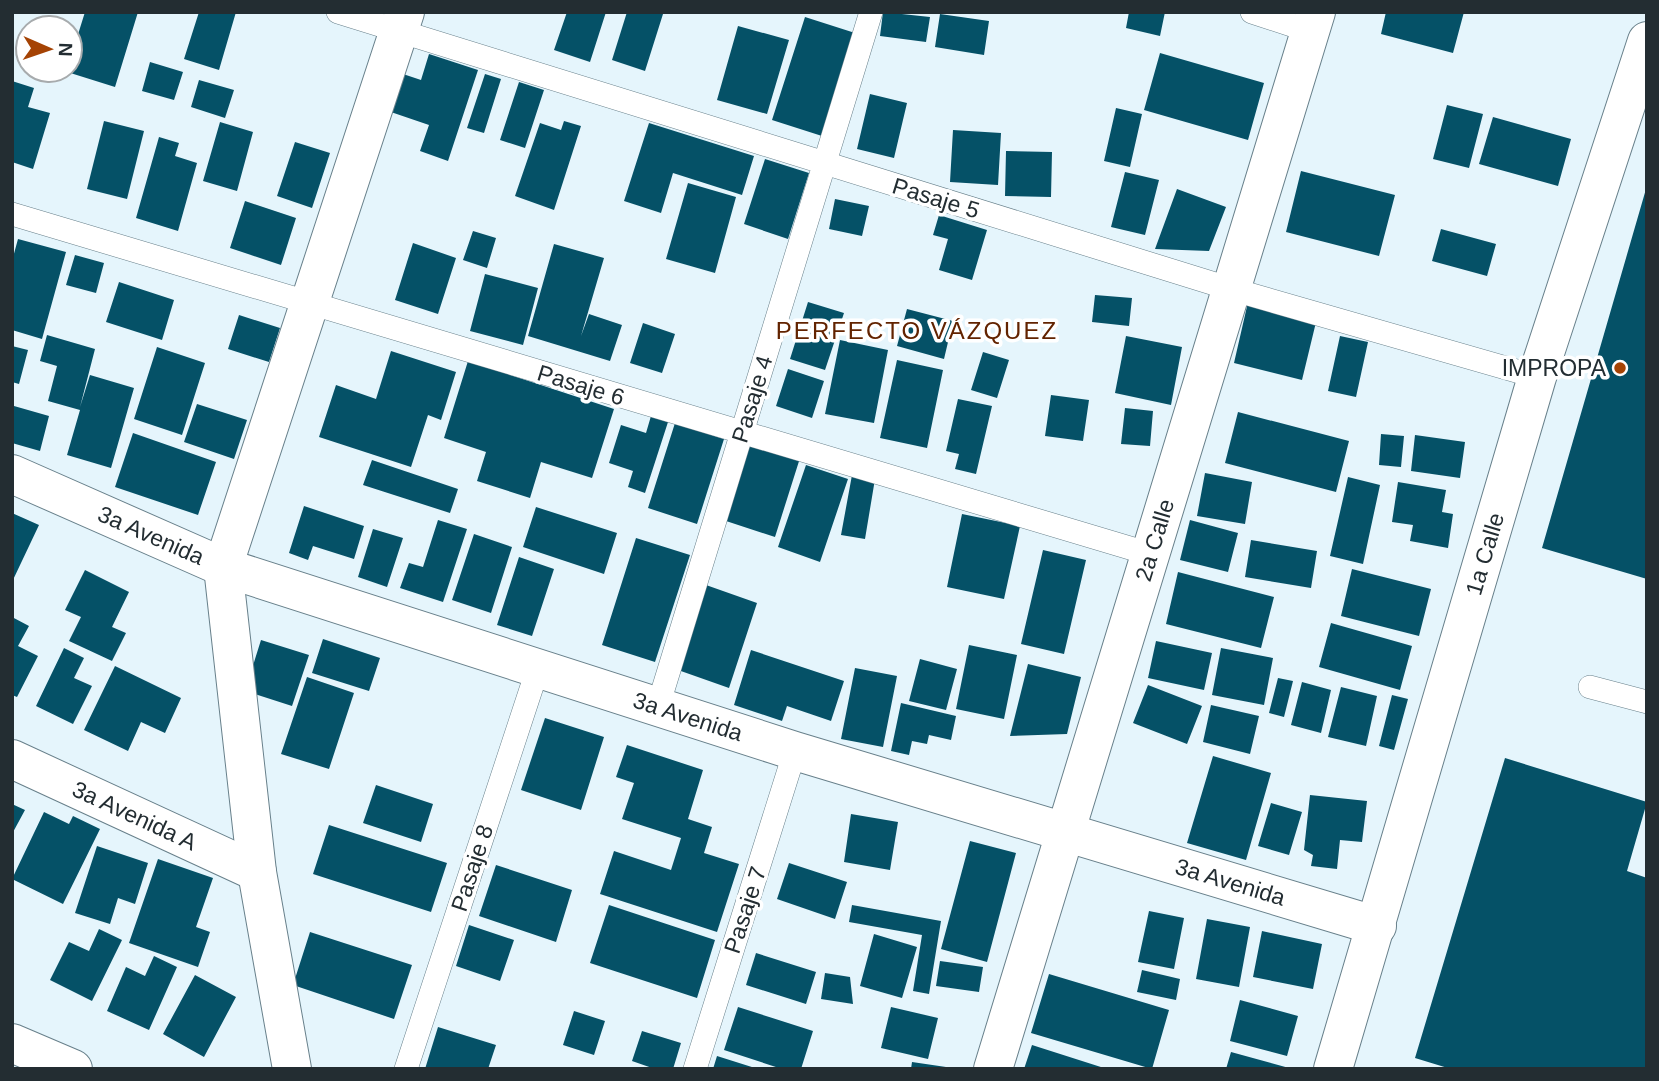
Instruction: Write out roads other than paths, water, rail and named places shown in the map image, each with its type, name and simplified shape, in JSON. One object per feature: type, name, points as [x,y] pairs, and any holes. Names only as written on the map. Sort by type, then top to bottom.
[{"type":"street","points":[[292,1069],[257,872],[223,567],[402,21]]},
{"type":"street","name":"2a Calle","points":[[993,1069],[1313,22]]},
{"type":"street","name":"1a Calle","points":[[1333,1069],[1537,377],[1647,41]]},
{"type":"street","name":"3a Avenida","points":[[12,474],[223,567],[795,751],[1377,926]]},
{"type":"street","name":"3a Avenida A","points":[[12,759],[257,872]]},
{"type":"street","points":[[12,1043],[73,1069]]},
{"type":"lane","name":"Pasaje 5","points":[[338,12],[402,21],[825,164],[1231,289],[1537,377]]},
{"type":"lane","name":"Pasaje 4","points":[[658,706],[871,12]]},
{"type":"lane","points":[[1252,12],[1313,22]]},
{"type":"lane","name":"Pasaje 6","points":[[12,214],[1150,554]]},
{"type":"lane","name":"Pasaje 8","points":[[406,1069],[538,668]]},
{"type":"lane","points":[[1590,687],[1647,702]]},
{"type":"lane","name":"Pasaje 7","points":[[695,1069],[795,751]]},
{"type":"place","name":"IMPROPA","points":[[1620,368]]},
{"type":"district","name":"PERFECTO VÁZQUEZ","points":[[917,331]]}]
